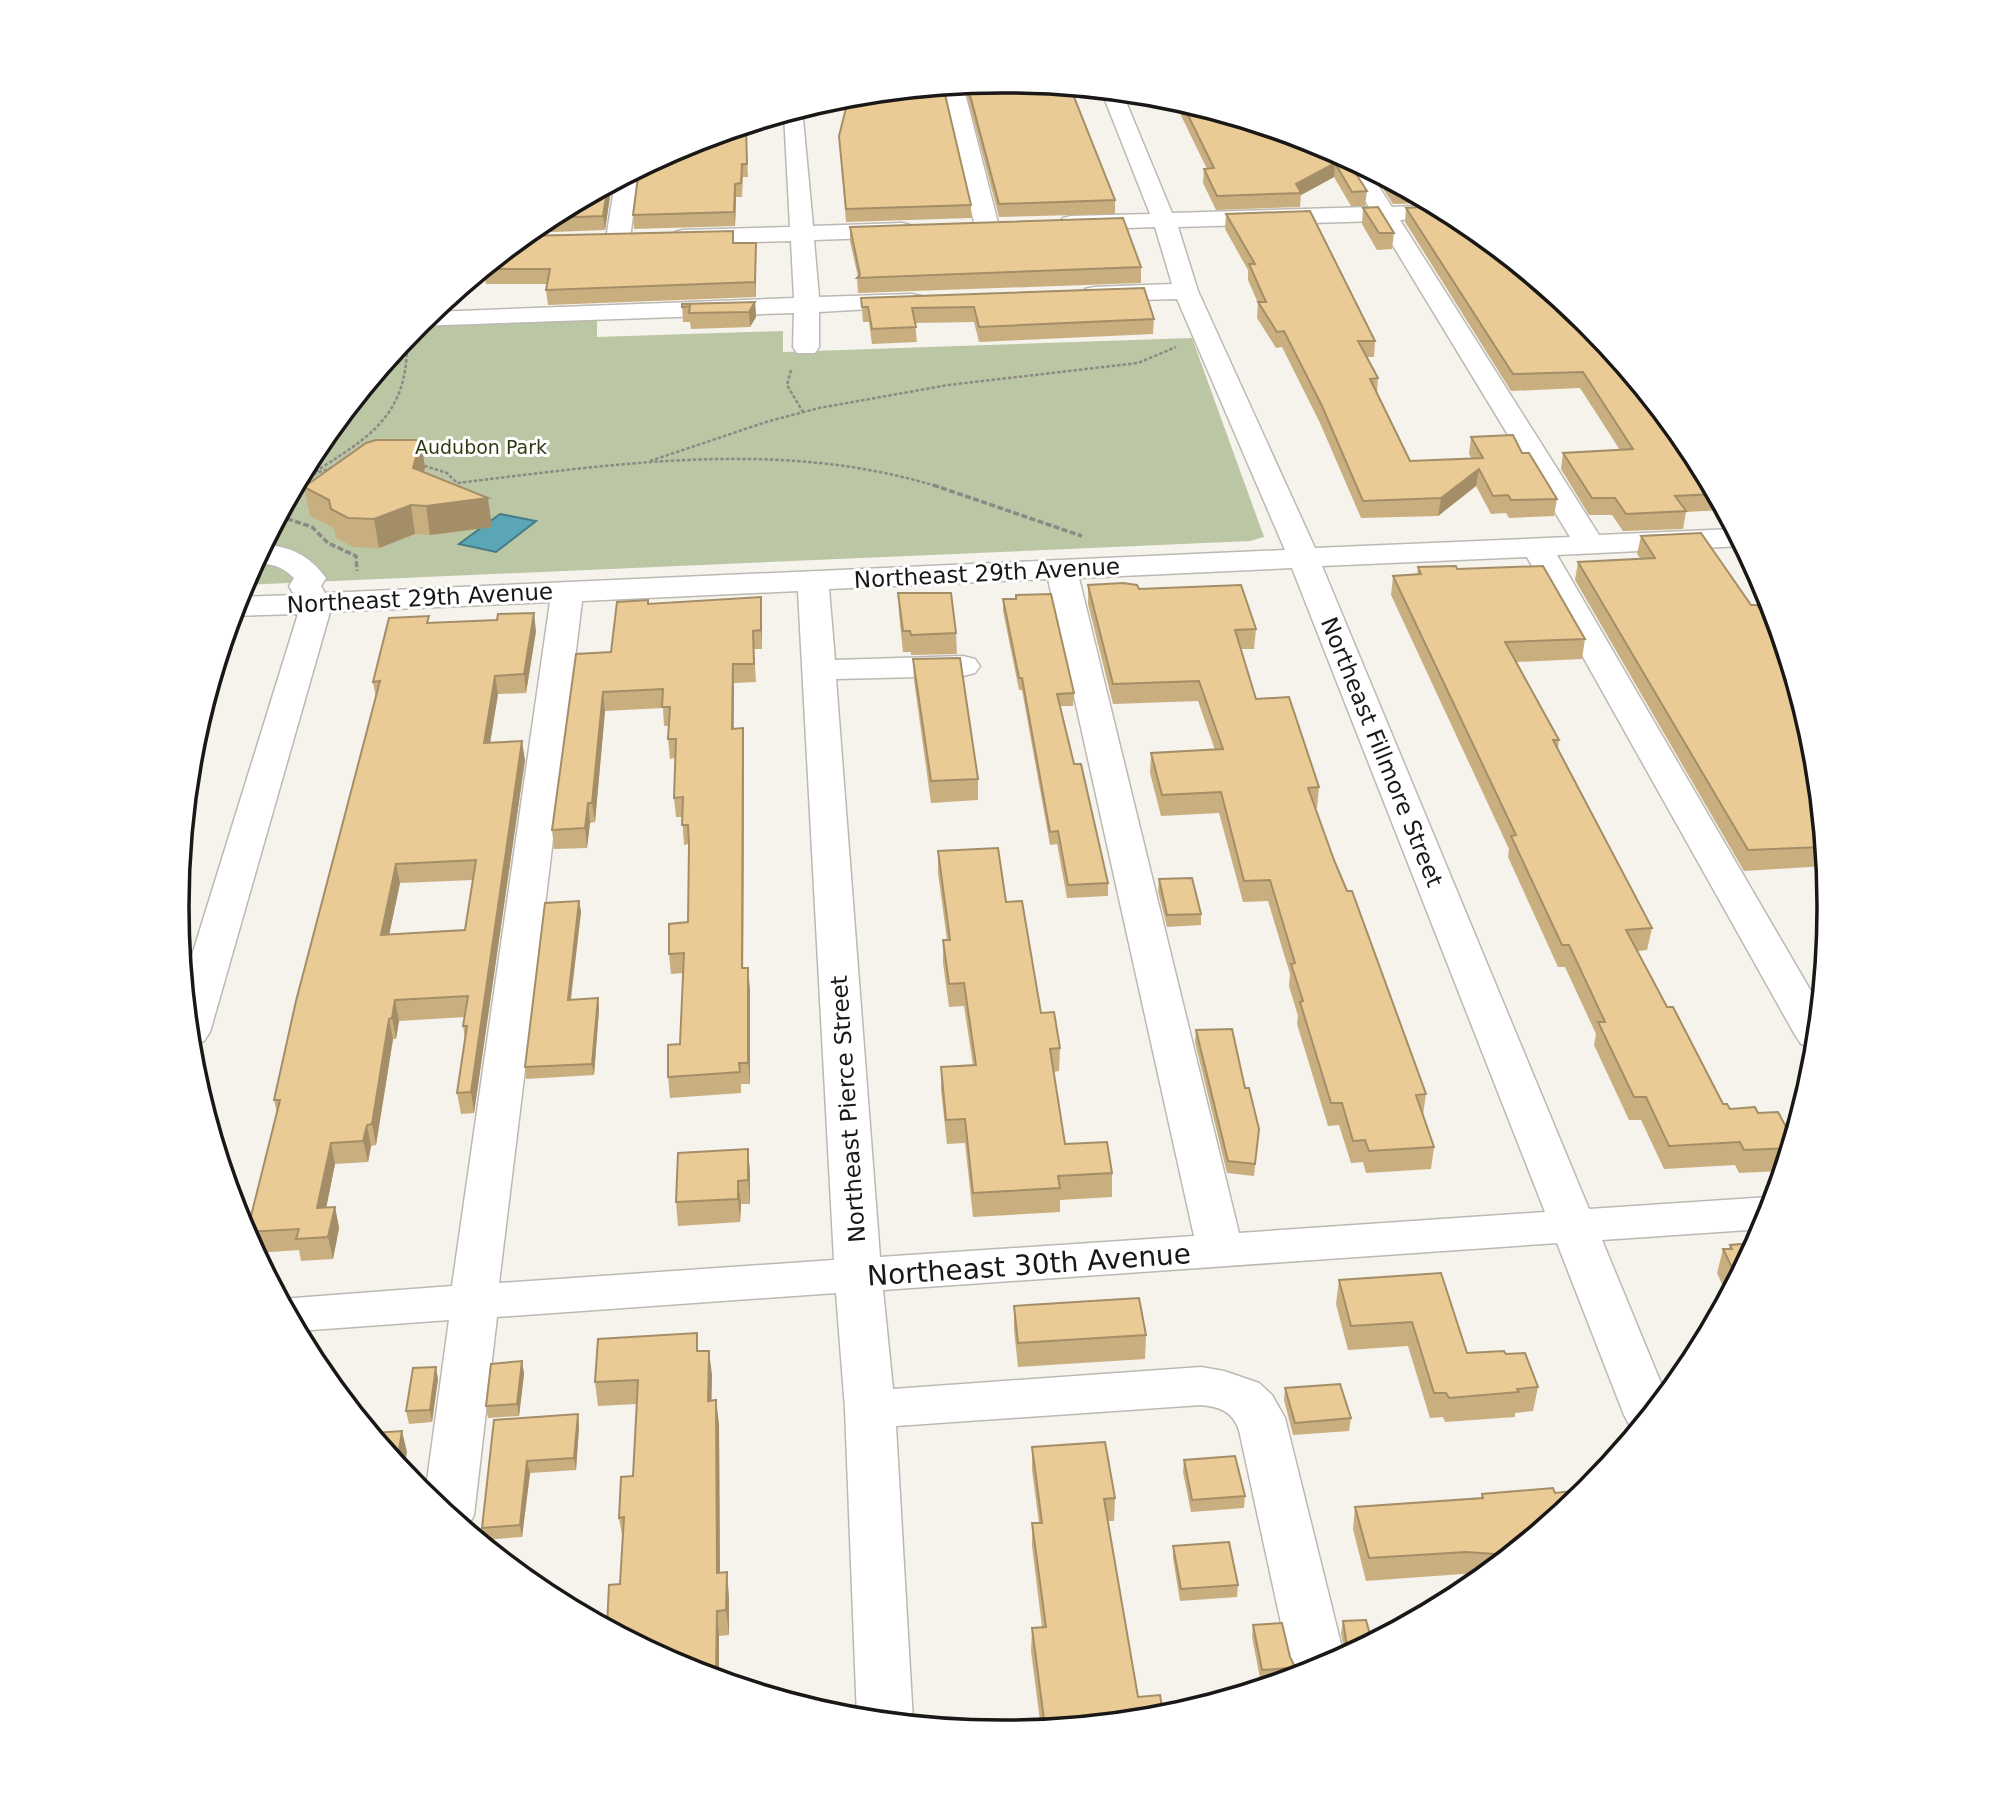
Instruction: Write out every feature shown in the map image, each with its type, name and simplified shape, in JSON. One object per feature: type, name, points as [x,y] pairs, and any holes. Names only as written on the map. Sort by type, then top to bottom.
[{"type":"street","points":[[955,94],[987,227]]},
{"type":"street","name":"Northeast Fillmore Street","points":[[1115,101],[1164,220],[1175,291],[1303,558],[1646,1406]]},
{"type":"street","points":[[795,119],[807,306],[806,346]]},
{"type":"street","points":[[1362,177],[1590,545]]},
{"type":"street","points":[[618,239],[625,187]]},
{"type":"street","points":[[1052,224],[1427,213]]},
{"type":"street","points":[[960,228],[1013,226]]},
{"type":"street","points":[[593,240],[919,229]]},
{"type":"street","points":[[1068,295],[1175,291]]},
{"type":"street","points":[[440,319],[931,301]]},
{"type":"street","name":"Northeast 29th Avenue","points":[[247,606],[1728,538]]},
{"type":"street","points":[[1537,547],[1808,1022]]},
{"type":"street","points":[[196,1010],[313,621],[314,603],[305,586],[310,578],[300,564],[284,555],[270,554]]},
{"type":"street","points":[[1061,569],[1221,1252]]},
{"type":"street","name":"Northeast Pierce Street","points":[[814,580],[858,1276],[870,1409],[885,1711]]},
{"type":"street","points":[[450,1502],[475,1301],[478,1253],[567,592]]},
{"type":"street","points":[[819,670],[964,666]]},
{"type":"street","name":"Northeast 30th Avenue","points":[[298,1313],[1757,1214]]},
{"type":"street","points":[[870,1409],[1201,1386],[1226,1389],[1247,1398],[1258,1411],[1264,1430],[1316,1657]]},
{"type":"path","points":[[643,464],[766,422],[833,405],[948,385],[1138,363],[1179,345],[1185,335],[1175,291]]},
{"type":"path","points":[[316,471],[373,432],[402,398],[410,365],[409,352]]},
{"type":"path","points":[[371,445],[373,432]]},
{"type":"path","points":[[418,464],[447,473],[457,483],[643,464],[762,460],[838,464],[897,475],[978,497],[1083,537]]},
{"type":"path","points":[[314,474],[345,464]]},
{"type":"path","points":[[288,519],[312,527],[328,543],[356,555],[356,573]]},
{"type":"green space","name":"Audubon Park","points":[[597,316],[597,337],[783,331],[783,352],[1192,338],[1264,537],[1250,541],[256,584],[298,500],[326,454],[391,370],[436,323]]},
{"type":"water","points":[[500,514],[536,521],[496,552],[459,544]]},
{"type":"building","points":[[970,94],[1074,96],[1115,200],[999,204]]},
{"type":"building","points":[[945,95],[971,205],[846,209],[839,136],[846,108]]},
{"type":"building","points":[[1187,114],[1265,136],[1334,164],[1296,184],[1301,193],[1217,196],[1204,169],[1214,168]]},
{"type":"building","points":[[746,134],[747,164],[742,164],[741,183],[735,184],[734,212],[633,215],[638,180]]},
{"type":"building","points":[[1336,165],[1356,174],[1367,191],[1352,192]]},
{"type":"building","points":[[606,197],[603,216],[572,217]]},
{"type":"building","points":[[1378,207],[1394,233],[1379,233],[1363,208]]},
{"type":"building","points":[[1418,207],[1455,230],[1540,295],[1578,331],[1649,411],[1705,495],[1675,496],[1686,511],[1626,514],[1615,498],[1592,498],[1563,453],[1633,449],[1583,372],[1513,374],[1406,208]]},
{"type":"building","points":[[1310,211],[1375,341],[1358,341],[1378,378],[1370,379],[1410,461],[1483,458],[1471,437],[1513,435],[1522,453],[1529,453],[1557,499],[1511,500],[1508,495],[1493,496],[1479,469],[1441,498],[1363,501],[1322,406],[1284,331],[1277,332],[1258,302],[1266,302],[1249,264],[1255,264],[1226,214]]},
{"type":"building","points":[[1123,218],[1141,267],[857,278],[860,275],[850,227]]},
{"type":"building","points":[[733,231],[733,243],[756,243],[755,282],[546,290],[550,269],[498,269],[543,236]]},
{"type":"building","points":[[1144,288],[1154,319],[979,327],[974,307],[912,308],[916,327],[872,329],[868,307],[862,307],[861,298]]},
{"type":"building","points":[[755,302],[749,312],[689,313],[690,306],[682,307],[682,304]]},
{"type":"building","points":[[376,440],[421,440],[413,468],[488,498],[426,506],[411,505],[374,519],[348,518],[331,509],[329,500],[305,488],[366,443]]},
{"type":"building","points":[[1701,533],[1751,605],[1757,605],[1761,610],[1789,696],[1801,748],[1814,847],[1748,850],[1578,562],[1655,558],[1641,536]]},
{"type":"building","points":[[1456,566],[1457,569],[1543,566],[1585,639],[1505,642],[1559,740],[1553,740],[1652,928],[1626,930],[1667,1007],[1673,1007],[1723,1104],[1727,1104],[1730,1109],[1755,1107],[1758,1113],[1778,1112],[1786,1127],[1780,1148],[1744,1150],[1740,1142],[1669,1146],[1646,1097],[1634,1097],[1598,1022],[1605,1022],[1569,945],[1562,945],[1511,836],[1516,835],[1393,576],[1421,574],[1418,567]]},
{"type":"building","points":[[1088,585],[1137,585],[1139,589],[1241,585],[1256,629],[1235,630],[1256,699],[1289,697],[1319,787],[1308,788],[1347,891],[1352,891],[1426,1094],[1416,1095],[1434,1147],[1369,1151],[1365,1140],[1353,1141],[1342,1103],[1331,1103],[1300,1002],[1303,1001],[1291,964],[1295,963],[1270,880],[1244,881],[1221,792],[1162,795],[1151,753],[1223,749],[1199,681],[1113,684]]},
{"type":"building","points":[[898,593],[951,593],[956,633],[911,635],[910,631],[903,631]]},
{"type":"building","points":[[1051,594],[1074,693],[1057,694],[1074,764],[1081,764],[1108,883],[1068,885],[1058,831],[1050,832],[1022,678],[1019,678],[1003,599],[1016,599],[1016,595]]},
{"type":"building","points":[[761,597],[761,630],[753,631],[754,664],[733,664],[732,729],[743,728],[742,968],[748,968],[748,1063],[739,1063],[740,1072],[668,1077],[668,1045],[680,1044],[684,953],[669,954],[669,924],[688,922],[689,845],[688,825],[682,825],[683,797],[674,798],[676,739],[668,739],[670,707],[662,707],[663,689],[603,692],[592,803],[588,803],[585,828],[552,830],[576,654],[611,652],[617,602],[648,600],[648,604]]},
{"type":"building","points":[[534,613],[524,674],[495,676],[484,743],[522,741],[471,1092],[457,1093],[467,1026],[463,1026],[468,996],[395,1000],[392,1018],[389,1019],[372,1124],[367,1125],[363,1141],[331,1143],[317,1208],[335,1207],[328,1237],[296,1239],[299,1229],[257,1231],[251,1217],[280,1100],[274,1100],[296,1001],[380,681],[373,682],[389,618],[429,616],[427,623],[497,620],[498,614]],"holes":[[[476,860],[465,930],[381,935],[396,864]]]},
{"type":"building","points":[[960,658],[978,779],[931,781],[913,659]]},
{"type":"building","points":[[998,848],[1006,902],[1022,901],[1041,1013],[1054,1012],[1060,1048],[1050,1049],[1065,1144],[1107,1142],[1112,1173],[1058,1176],[1060,1188],[973,1193],[965,1119],[946,1120],[941,1067],[976,1065],[964,983],[949,984],[943,940],[950,940],[938,851]]},
{"type":"building","points":[[1192,878],[1201,914],[1167,915],[1159,879]]},
{"type":"building","points":[[579,901],[568,1000],[598,998],[592,1064],[525,1067],[545,903]]},
{"type":"building","points":[[1232,1029],[1245,1088],[1249,1088],[1259,1129],[1255,1164],[1228,1161],[1196,1030]]},
{"type":"building","points":[[748,1149],[748,1180],[738,1181],[738,1199],[676,1202],[678,1153]]},
{"type":"building","points":[[1743,1244],[1732,1268],[1723,1249],[1732,1249],[1730,1245]]},
{"type":"building","points":[[1441,1273],[1467,1353],[1525,1353],[1538,1387],[1517,1389],[1519,1392],[1449,1398],[1446,1393],[1434,1393],[1412,1322],[1351,1326],[1339,1280]]},
{"type":"building","points":[[1139,1298],[1146,1335],[1018,1343],[1014,1306]]},
{"type":"building","points":[[697,1333],[697,1351],[709,1351],[708,1401],[716,1400],[717,1573],[727,1572],[726,1610],[717,1611],[716,1667],[643,1636],[607,1617],[609,1585],[620,1584],[624,1517],[619,1518],[621,1477],[633,1476],[638,1380],[595,1382],[598,1339]]},
{"type":"building","points":[[522,1361],[517,1404],[486,1406],[491,1364]]},
{"type":"building","points":[[436,1367],[430,1410],[406,1411],[413,1368]]},
{"type":"building","points":[[1340,1384],[1351,1418],[1295,1423],[1285,1388]]},
{"type":"building","points":[[578,1414],[574,1458],[527,1461],[520,1525],[482,1528],[494,1420]]},
{"type":"building","points":[[402,1431],[399,1451],[391,1443],[382,1432]]},
{"type":"building","points":[[1105,1442],[1115,1498],[1104,1499],[1138,1697],[1160,1695],[1162,1705],[1044,1719],[1032,1628],[1046,1627],[1032,1523],[1042,1523],[1032,1447]]},
{"type":"building","points":[[1235,1456],[1245,1496],[1192,1500],[1184,1460]]},
{"type":"building","points":[[1553,1488],[1555,1493],[1568,1491],[1495,1554],[1466,1552],[1369,1558],[1355,1507],[1483,1498],[1482,1494]]},
{"type":"building","points":[[1229,1542],[1238,1585],[1181,1589],[1173,1546]]},
{"type":"building","points":[[1366,1620],[1369,1633],[1347,1643],[1343,1621]]},
{"type":"building","points":[[1282,1623],[1294,1666],[1262,1670],[1253,1625]]}]
